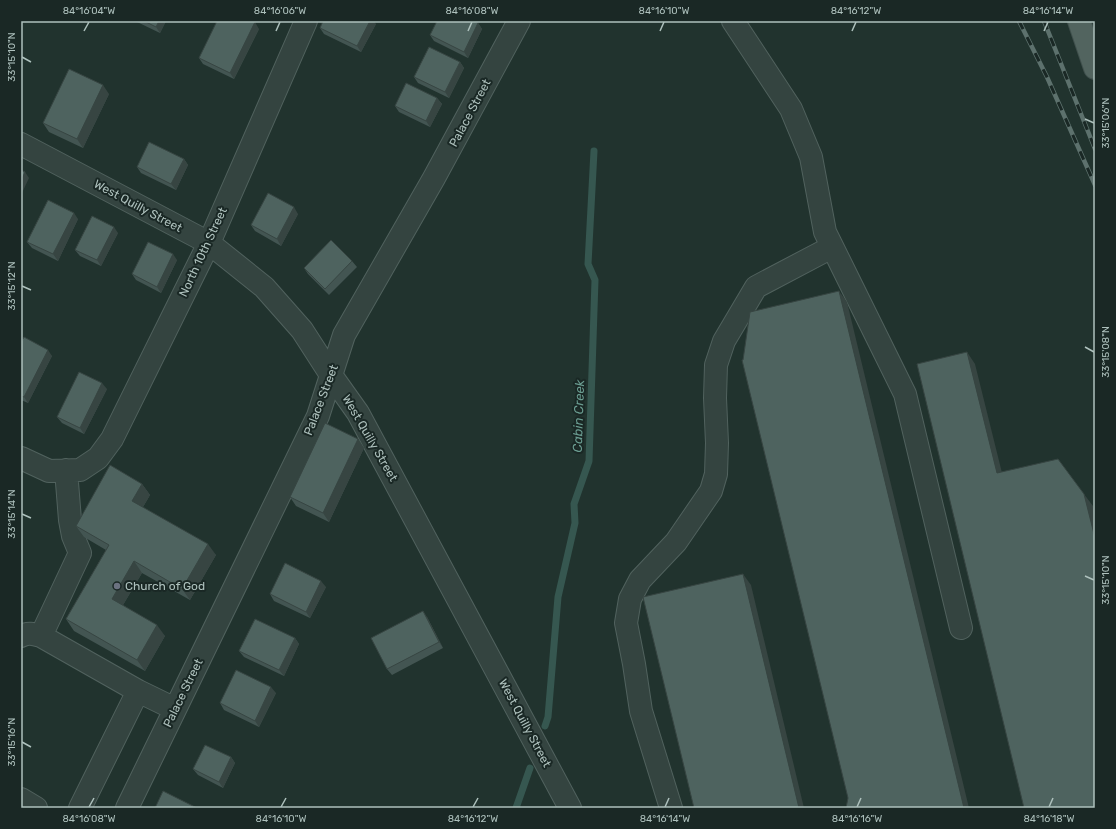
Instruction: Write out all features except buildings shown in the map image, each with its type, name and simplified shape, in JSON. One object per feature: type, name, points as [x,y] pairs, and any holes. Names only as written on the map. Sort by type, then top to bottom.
[{"type":"main road","points":[[1079,21],[1095,67]]},
{"type":"street","name":"North 10th Street","points":[[73,470],[98,458],[112,439],[209,243],[306,21]]},
{"type":"street","name":"Palace Street","points":[[127,808],[318,416],[344,335],[434,178],[519,21]]},
{"type":"street","points":[[733,21],[791,109],[811,157],[825,232],[905,394],[961,628]]},
{"type":"street","name":"West Quilly Street","points":[[21,144],[209,243],[264,287],[302,330],[358,413],[570,808]]},
{"type":"street","points":[[671,808],[641,711],[626,623],[630,599],[640,580],[676,542],[710,491],[716,474],[716,365],[724,341],[756,287],[832,247]]},
{"type":"street","points":[[21,458],[49,471],[73,470],[70,520],[73,536],[80,553],[31,636],[175,709]]},
{"type":"street","points":[[80,808],[138,691]]},
{"type":"street","points":[[21,799],[36,808]]},
{"type":"waterway","name":"Cabin Creek","points":[[545,726],[548,717],[558,597],[575,523],[574,504],[589,461],[595,280],[588,264],[594,151]]},
{"type":"waterway","name":"Cabin Creek","points":[[516,808],[530,768]]},
{"type":"railway","points":[[1019,21],[1047,77],[1095,185]]},
{"type":"railway","points":[[1044,21],[1095,149]]},
{"type":"place","name":"Church of God","points":[[117,586]]}]
